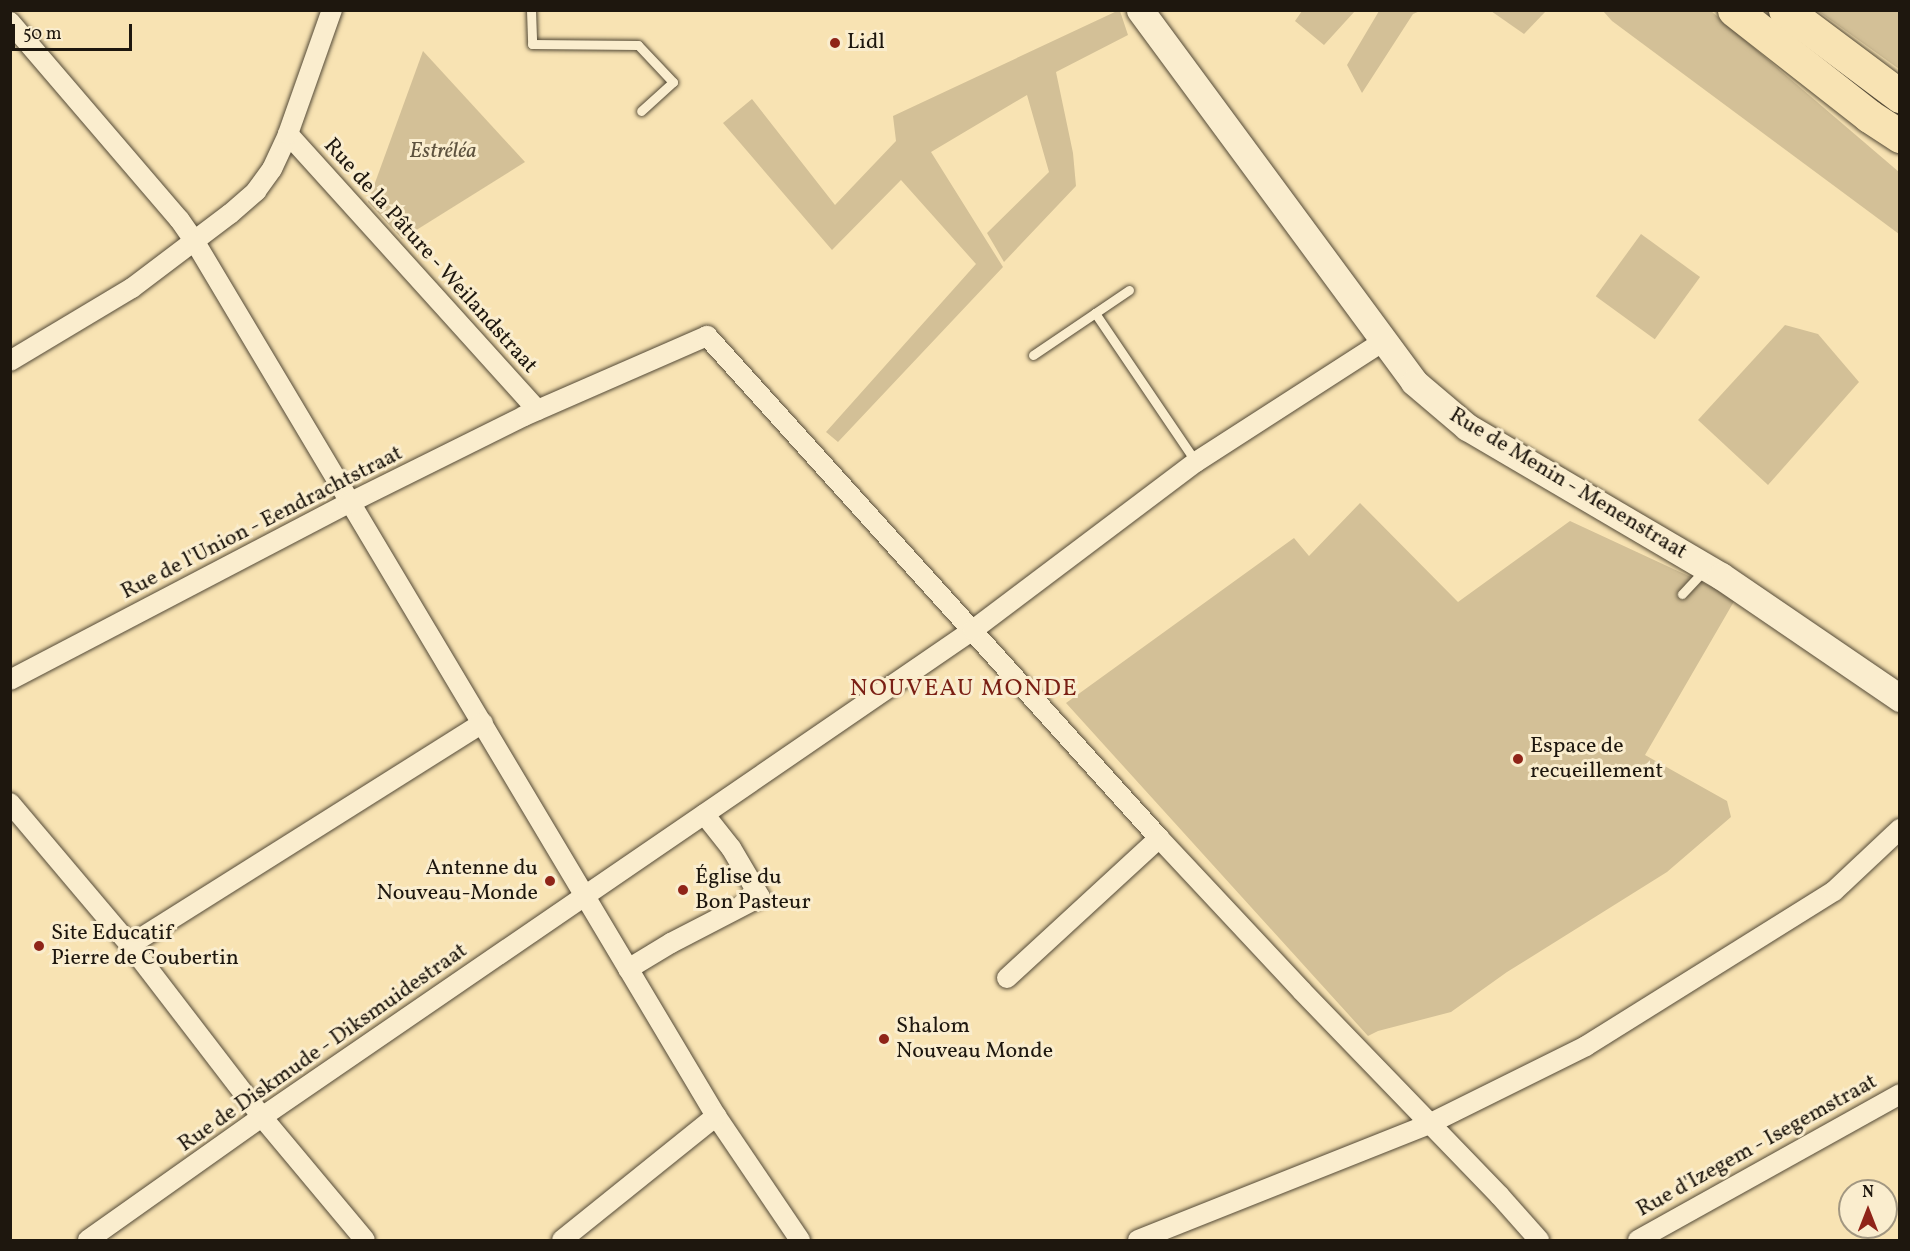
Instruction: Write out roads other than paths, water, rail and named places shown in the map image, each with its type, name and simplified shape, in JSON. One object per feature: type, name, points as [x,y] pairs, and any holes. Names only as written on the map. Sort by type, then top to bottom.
[{"type":"highway","points":[[1734,10],[1899,159]]},
{"type":"highway","points":[[1785,10],[1899,96]]},
{"type":"highway","points":[[1769,40],[1899,136]]},
{"type":"street","points":[[10,361],[132,288],[195,242],[256,191],[272,169],[288,134],[332,10]]},
{"type":"street","name":"Rue de Menin - Menenstraat","points":[[1140,10],[1297,227],[1413,382],[1467,427],[1707,568],[1899,698]]},
{"type":"street","points":[[10,22],[179,219],[195,242],[716,1116],[800,1240]]},
{"type":"street","name":"Rue de la Pâture - Weilandstraat","points":[[288,134],[537,410]]},
{"type":"street","name":"Rue de l'Union - Eendrachtstraat","points":[[10,680],[349,503],[537,410],[707,336],[973,630]]},
{"type":"street","name":"Rue de Diskmude - Diksmuidestraat","points":[[88,1240],[262,1117],[973,630],[1196,462],[1384,341]]},
{"type":"street","points":[[973,630],[1159,838],[1500,1196],[1539,1240]]},
{"type":"street","points":[[130,945],[483,723]]},
{"type":"street","points":[[10,802],[130,945],[262,1117],[365,1240]]},
{"type":"street","points":[[628,969],[671,942],[760,897],[731,848],[704,814]]},
{"type":"street","points":[[1138,1240],[1429,1124],[1586,1046],[1834,891],[1899,829]]},
{"type":"street","points":[[1007,978],[1159,838]]},
{"type":"street","name":"Rue d'Izegem - Isegemstraat","points":[[1638,1240],[1899,1094]]},
{"type":"street","points":[[562,1240],[716,1116]]},
{"type":"lane","points":[[531,10],[532,44],[638,45],[673,82],[641,111]]},
{"type":"lane","points":[[1033,355],[1129,290]]},
{"type":"lane","points":[[1095,314],[1196,462]]},
{"type":"lane","points":[[1682,594],[1707,568]]},
{"type":"place","name":"Lidl","points":[[835,43]]},
{"type":"place","name":"Espace de recueillement","points":[[1518,759]]},
{"type":"place","name":"Antenne du Nouveau-Monde","points":[[550,881]]},
{"type":"place","name":"Église du Bon Pasteur","points":[[683,890]]},
{"type":"place","name":"Site Educatif Pierre de Coubertin","points":[[39,946]]},
{"type":"place","name":"Shalom Nouveau Monde","points":[[884,1039]]},
{"type":"district","name":"NOUVEAU MONDE","points":[[964,690]]},
{"type":"park label","name":"Estréléa","points":[[443,152]]}]
